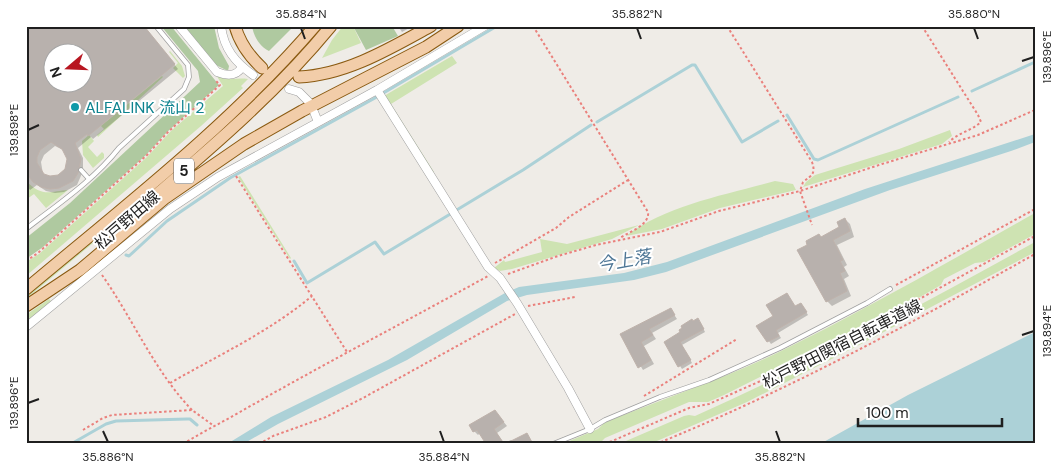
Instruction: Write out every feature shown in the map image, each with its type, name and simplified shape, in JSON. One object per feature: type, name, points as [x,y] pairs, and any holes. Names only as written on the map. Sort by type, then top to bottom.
[{"type":"main road","points":[[235,26],[238,37],[257,72]]},
{"type":"main road","name":"松戸野田線","points":[[26,289],[241,104],[292,53],[315,26]]},
{"type":"main road","name":"松戸野田線","points":[[26,306],[252,112],[301,62],[332,26]]},
{"type":"main road","points":[[299,77],[323,74],[349,66],[390,49],[430,26]]},
{"type":"main road","points":[[26,306],[80,270],[164,199],[244,144],[302,111],[426,47],[458,26]]},
{"type":"street","points":[[179,26],[218,72],[225,75],[235,74],[242,67]]},
{"type":"street","points":[[221,26],[229,52],[242,67],[257,72]]},
{"type":"street","points":[[26,327],[98,270],[170,209],[218,177],[318,122],[379,93],[485,26]]},
{"type":"street","points":[[289,89],[299,92],[308,102]]},
{"type":"street","points":[[379,93],[494,273],[508,287],[590,429]]},
{"type":"street","points":[[314,112],[318,122]]},
{"type":"lane","points":[[26,230],[89,179],[119,148],[184,89],[190,77],[188,64],[156,26]]},
{"type":"lane","points":[[81,170],[89,179]]},
{"type":"lane","points":[[553,444],[590,429],[605,420],[660,397],[709,380],[780,348],[890,289]]},
{"type":"path","points":[[533,26],[648,212],[649,217],[646,222],[618,239]]},
{"type":"path","points":[[727,26],[812,162],[815,170],[813,174],[802,182],[800,191],[812,224]]},
{"type":"path","points":[[922,26],[981,122],[976,127],[954,137],[947,144]]},
{"type":"path","points":[[26,261],[38,253],[147,156],[168,132],[220,85],[216,80]]},
{"type":"path","points":[[494,273],[513,271],[618,239],[660,232],[719,211],[800,191],[978,135],[1035,110]]},
{"type":"path","points":[[237,177],[347,352]]},
{"type":"path","points":[[183,444],[436,303],[494,273],[569,217],[629,179]]},
{"type":"path","points":[[890,289],[1035,209]]},
{"type":"path","points":[[605,444],[689,408],[709,404],[765,379],[1035,236]]},
{"type":"path","name":"松戸野田関宿自転車道線","points":[[656,444],[753,402],[823,367],[910,323],[1035,254]]},
{"type":"path","points":[[98,270],[133,322],[170,383],[192,410],[214,426]]},
{"type":"path","points":[[170,383],[246,340],[312,296]]},
{"type":"path","points":[[259,444],[273,436],[326,417],[363,398],[500,324],[519,306],[575,297]]},
{"type":"path","points":[[644,395],[737,339]]},
{"type":"path","points":[[83,430],[112,415],[192,410]]},
{"type":"green space","points":[[161,26],[171,26],[219,85],[167,132],[146,155],[43,247],[26,259],[26,238],[70,203],[200,82],[198,71]]},
{"type":"green space","points":[[184,26],[214,26],[219,48],[229,66],[228,71],[216,65]]},
{"type":"green space","points":[[252,26],[294,26],[269,51],[257,41]]},
{"type":"green space","points":[[343,26],[353,26],[361,43],[322,58],[332,40]]},
{"type":"green space","points":[[353,26],[392,26],[398,36],[366,50]]},
{"type":"green space","points":[[170,51],[182,66],[185,76],[183,78],[173,68],[178,63]]},
{"type":"green space","points":[[452,56],[457,63],[391,104],[434,172],[432,173],[384,96]]},
{"type":"green space","points":[[290,63],[260,95],[196,155],[26,299],[26,296],[227,124]]},
{"type":"green space","points":[[216,75],[228,79],[248,79],[241,86],[243,88],[201,126],[26,276],[26,262],[39,254],[147,157],[171,131],[223,86]]},
{"type":"green space","points":[[162,76],[98,137],[97,135],[104,129],[101,126]]},
{"type":"green space","points":[[950,130],[952,136],[942,144],[803,187],[815,175],[899,149]]},
{"type":"green space","points":[[89,135],[94,141],[88,147],[97,157],[102,152],[104,154],[104,158],[93,168],[83,155],[82,141]]},
{"type":"green space","points":[[240,176],[291,258],[290,259],[238,177]]},
{"type":"green space","points":[[26,181],[42,192],[68,190],[46,208],[34,194],[26,198]]},
{"type":"green space","points":[[775,181],[793,184],[796,190],[720,208],[662,229],[626,236],[642,225],[678,209],[717,196]]},
{"type":"green space","points":[[1035,213],[1035,234],[984,262],[975,263],[944,279],[941,285],[920,297],[724,395],[708,402],[689,402],[605,438],[599,444],[562,444],[598,429],[604,423],[713,381],[810,337]]},
{"type":"green space","points":[[639,225],[612,239],[512,269],[500,271],[494,268],[504,260],[505,262],[542,252],[540,239],[567,244]]},
{"type":"green space","points":[[1035,242],[1035,252],[747,402],[650,444],[619,444],[684,416],[695,416],[781,376],[909,311]]},
{"type":"green space","points":[[49,299],[52,302],[26,322],[26,315]]},
{"type":"water","points":[[1035,134],[1035,142],[1011,151],[890,190],[666,272],[634,280],[527,295],[507,301],[407,360],[278,424],[243,444],[227,444],[271,417],[388,360],[505,293],[519,287],[624,273],[667,262],[865,189]]},
{"type":"water","points":[[1035,332],[1035,444],[820,444],[908,395]]},
{"type":"building","name":"ALFALINK 流山 2","points":[[26,26],[144,26],[175,64],[88,136],[87,134],[75,143],[81,159],[78,173],[73,181],[59,188],[50,189],[41,187],[33,182],[26,173]],"holes":[[[51,142],[62,149],[67,159],[65,169],[58,175],[50,176],[44,174],[37,163],[40,150]]]},
{"type":"building","points":[[845,218],[850,231],[833,240],[843,260],[840,261],[845,271],[840,273],[847,291],[826,302],[797,250],[807,245],[806,241],[819,234],[821,237],[839,227],[837,222]]},
{"type":"building","points":[[787,293],[795,306],[801,303],[807,312],[776,330],[779,336],[767,342],[756,326],[773,316],[766,305]]},
{"type":"building","points":[[671,308],[675,315],[649,329],[653,335],[641,342],[651,360],[638,368],[620,334]]},
{"type":"building","points":[[698,318],[704,329],[680,342],[691,360],[678,367],[664,342],[680,332],[681,326],[692,319],[693,321]]},
{"type":"building","points":[[495,410],[504,422],[494,429],[504,444],[486,444],[477,430],[473,432],[469,425]]},
{"type":"building","points":[[527,433],[533,444],[505,444]]},
{"type":"waterway","points":[[126,255],[129,256],[167,221],[230,178],[375,98],[497,26]]},
{"type":"waterway","points":[[972,91],[1035,62]]},
{"type":"waterway","points":[[597,122],[692,65],[695,65],[742,142],[778,121]]},
{"type":"waterway","points":[[787,115],[814,159],[818,160],[958,97]]},
{"type":"waterway","points":[[455,211],[523,170],[591,125]]},
{"type":"waterway","points":[[294,261],[307,283],[375,242],[384,254],[452,213]]},
{"type":"waterway","points":[[71,444],[106,424],[116,421],[190,419],[197,425]]},
{"type":"place","name":"ALFALINK 流山 2","points":[[75,107]]},
{"type":"water label","name":"今上落","points":[[624,261]]}]
